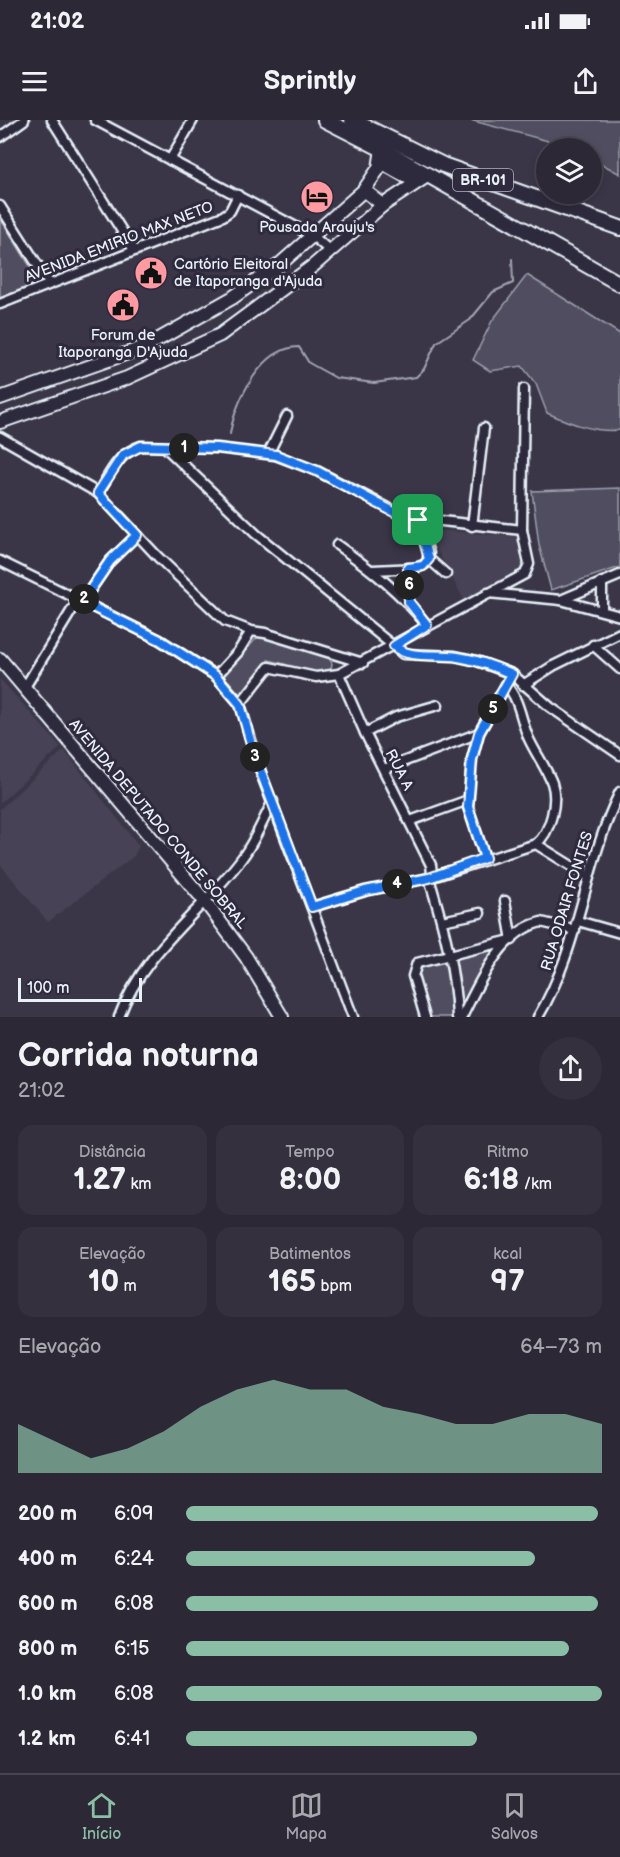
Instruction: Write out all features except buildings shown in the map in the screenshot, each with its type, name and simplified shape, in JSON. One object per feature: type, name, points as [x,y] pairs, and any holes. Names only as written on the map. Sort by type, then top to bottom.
[{"type":"highway","name":"BR-101","points":[[326,120],[422,179],[620,284]]},
{"type":"highway","name":"BR-101","points":[[351,120],[443,165],[620,228]]},
{"type":"main road","points":[[0,398],[145,347],[232,298],[279,265],[364,190],[375,178],[381,155]]},
{"type":"main road","points":[[0,422],[127,378],[220,335],[266,304],[382,205],[422,179]]},
{"type":"main road","points":[[364,190],[382,205]]},
{"type":"main road","name":"AVENIDA DEPUTADO CONDE SOBRAL","points":[[0,658],[204,900],[246,957],[282,1017]]},
{"type":"street","points":[[0,137],[24,120]]},
{"type":"street","points":[[52,120],[134,250]]},
{"type":"street","name":"AVENIDA EMIRIO MAX NETO","points":[[95,120],[313,236],[330,251]]},
{"type":"street","points":[[170,160],[193,120]]},
{"type":"street","name":"AVENIDA EMIRIO MAX NETO","points":[[0,303],[223,216],[230,212],[238,195]]},
{"type":"street","points":[[0,206],[49,283]]},
{"type":"street","points":[[240,704],[269,667],[315,677],[339,674],[363,663],[487,593],[519,578],[528,569],[522,530],[524,390]]},
{"type":"street","points":[[268,454],[287,416]]},
{"type":"street","points":[[472,526],[484,428]]},
{"type":"street","points":[[0,437],[98,493],[137,535],[225,621],[251,632],[265,633],[363,663]]},
{"type":"street","points":[[98,493],[123,455],[141,446],[217,448],[268,454],[317,471],[392,511],[418,520],[522,530]]},
{"type":"street","points":[[167,448],[256,534],[403,654],[455,656],[477,661],[512,674],[550,707],[620,755]]},
{"type":"street","points":[[418,520],[429,559],[446,574]]},
{"type":"street","points":[[25,687],[80,601],[110,561],[137,535]]},
{"type":"street","points":[[337,545],[373,570],[409,602],[427,625]]},
{"type":"street","points":[[373,570],[423,566],[429,559]]},
{"type":"street","points":[[0,561],[160,640],[216,676],[240,704],[253,751],[353,1017]]},
{"type":"street","points":[[408,568],[409,602]]},
{"type":"street","points":[[561,600],[620,575]]},
{"type":"street","points":[[602,582],[602,610]]},
{"type":"street","points":[[487,593],[561,600],[620,616]]},
{"type":"street","points":[[216,676],[238,652],[251,632]]},
{"type":"street","points":[[523,685],[539,673],[620,633]]},
{"type":"street","points":[[593,645],[620,669]]},
{"type":"street","name":"RUA A","points":[[339,674],[365,733],[431,865],[432,873],[429,878],[442,921],[456,986],[457,1017]]},
{"type":"street","points":[[485,858],[468,807],[472,759],[479,733],[512,674]]},
{"type":"street","points":[[312,907],[365,891],[429,878],[485,858],[536,844],[547,833],[553,788],[528,737],[515,700],[506,686]]},
{"type":"street","points":[[365,733],[396,717],[438,705]]},
{"type":"street","points":[[384,769],[479,733]]},
{"type":"street","name":"RUA ODAIR FONTES","points":[[538,1017],[557,983],[578,921],[602,833],[620,792]]},
{"type":"street","points":[[410,821],[468,800]]},
{"type":"street","points":[[119,1017],[134,984],[150,963],[243,857],[273,801]]},
{"type":"street","points":[[536,844],[589,877]]},
{"type":"street","points":[[505,901],[512,940]]},
{"type":"street","points":[[442,921],[480,913]]},
{"type":"street","points":[[578,921],[620,933]]},
{"type":"street","points":[[462,1017],[486,970],[512,940],[541,922],[575,930]]},
{"type":"street","points":[[425,1017],[413,972],[422,960],[512,940]]},
{"type":"shaded area","points":[[470,120],[620,120],[620,174],[602,164],[602,138],[537,138]]},
{"type":"shaded area","points":[[0,218],[38,279],[37,283],[0,298]]},
{"type":"shaded area","points":[[527,275],[620,334],[620,430],[592,429],[547,413],[536,384],[522,366],[490,371],[473,360],[492,321]]},
{"type":"shaded area","points":[[620,488],[620,567],[551,590],[539,545],[532,491]]},
{"type":"shaded area","points":[[426,529],[517,537],[521,545],[522,567],[519,573],[464,600]]},
{"type":"shaded area","points":[[260,634],[327,655],[332,663],[331,671],[307,672],[268,660],[244,693],[240,694],[224,676]]},
{"type":"shaded area","points":[[0,679],[61,747],[0,803]]},
{"type":"shaded area","points":[[64,750],[139,846],[134,856],[48,922],[0,864],[0,809]]},
{"type":"shaded area","points":[[505,942],[482,966],[459,1011],[459,984],[454,958]]},
{"type":"shaded area","points":[[446,961],[452,988],[452,1017],[428,1017],[416,976],[419,969]]},
{"type":"waterway","points":[[230,434],[238,407],[252,378],[273,356],[285,349],[299,347],[309,363],[336,378],[374,383],[416,377],[424,369],[436,343],[470,320],[493,292],[513,283],[512,259]]},
{"type":"place","name":"Pousada Arauju's","points":[[317,197]]},
{"type":"place","name":"Cartório Eleitoral de Itaporanga d'Ajuda","points":[[151,273]]},
{"type":"place","name":"Forum de Itaporanga D'Ajuda","points":[[123,305]]},
{"type":"route","points":[[141,446],[246,450],[276,455],[317,471],[392,511],[418,520],[429,559],[423,566],[408,568],[409,602],[427,625],[394,646],[403,654],[455,656],[498,667],[512,674],[479,733],[472,759],[468,807],[485,858],[429,878],[365,891],[312,907],[253,751],[240,704],[216,676],[160,640],[82,602],[110,561],[137,535],[98,493],[123,455],[141,446]]}]
